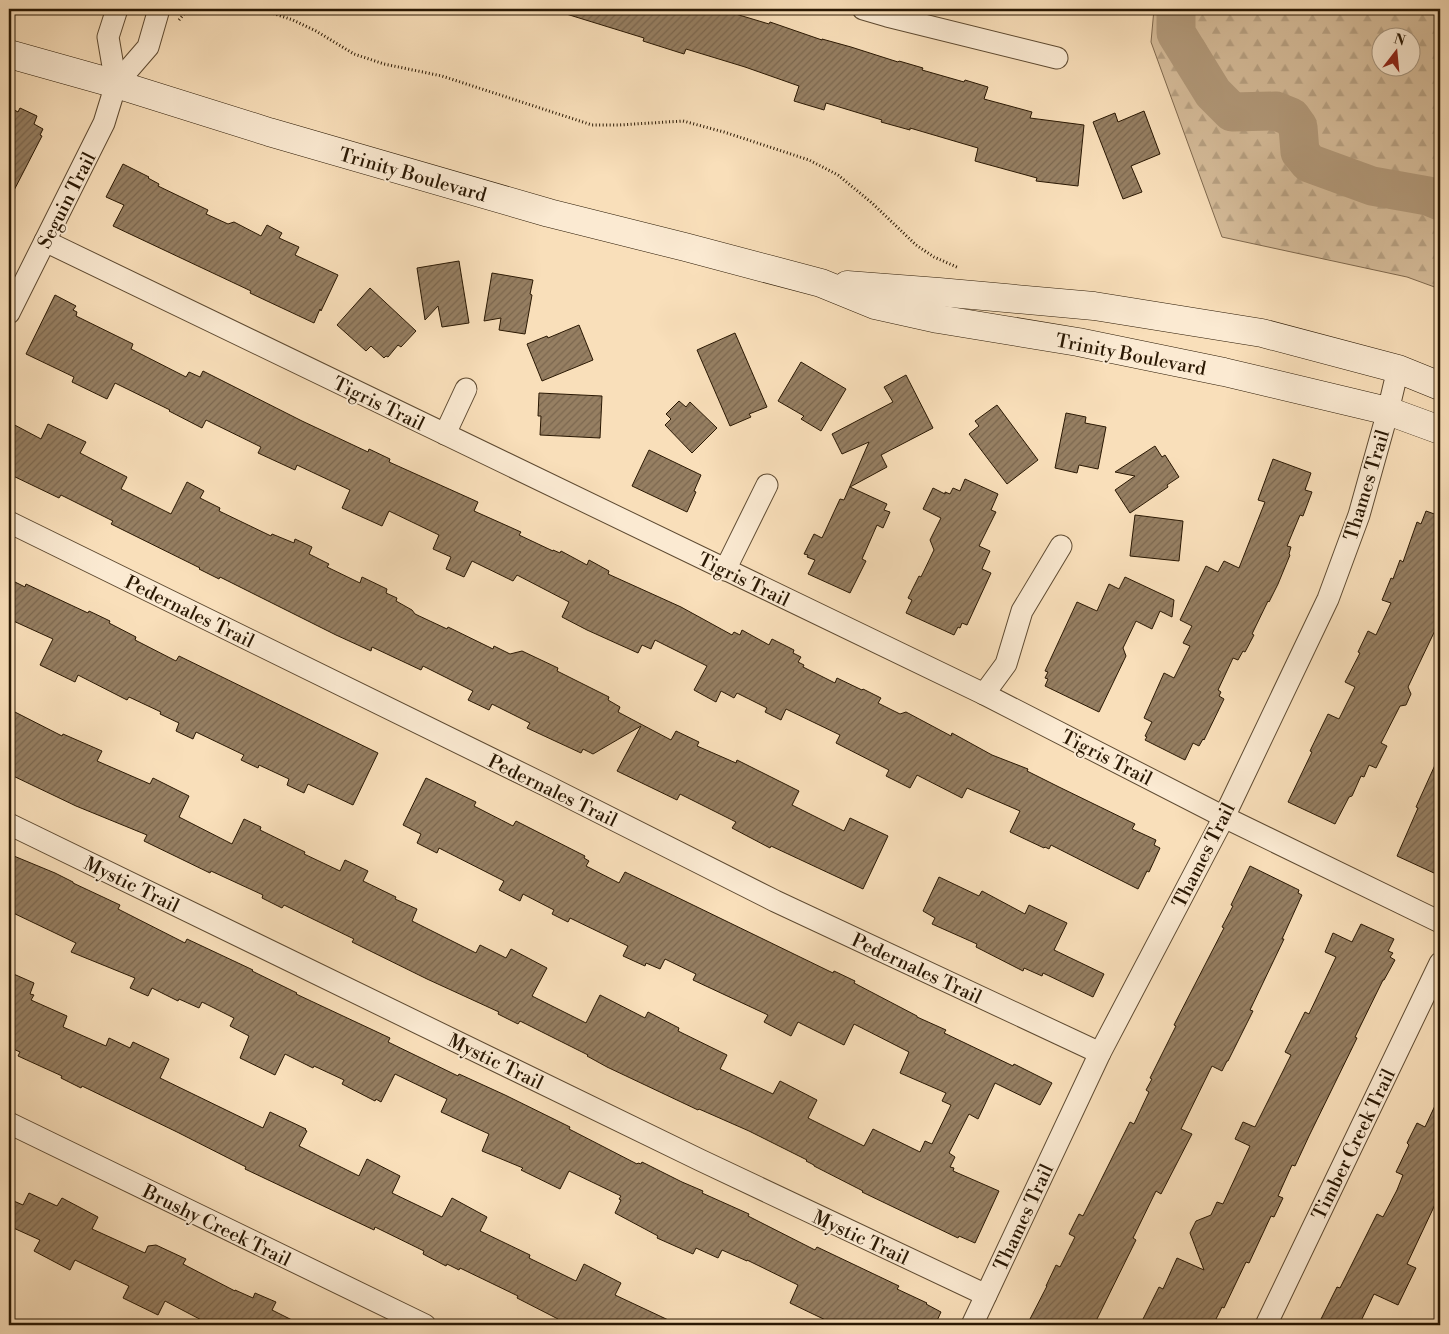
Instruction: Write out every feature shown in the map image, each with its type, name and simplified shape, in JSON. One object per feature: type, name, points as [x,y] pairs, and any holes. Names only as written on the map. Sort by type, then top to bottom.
[{"type":"main road","name":"Trinity Boulevard","points":[[9,54],[539,210],[821,283],[875,305],[938,319],[1078,342],[1224,372],[1388,411],[1440,430]]},
{"type":"main road","name":"Trinity Boulevard","points":[[821,283],[1094,306],[1262,333],[1398,370],[1440,386]]},
{"type":"street","points":[[116,9],[108,37],[116,84]]},
{"type":"street","points":[[116,84],[148,47],[159,9]]},
{"type":"street","points":[[863,9],[888,12],[1058,58]]},
{"type":"street","name":"Seguin Trail","points":[[9,313],[104,124],[116,84]]},
{"type":"street","name":"Tigris Trail","points":[[45,241],[984,694],[1224,816],[1440,922]]},
{"type":"street","name":"Thames Trail","points":[[972,1325],[1100,1053],[1224,816],[1328,599],[1359,515],[1398,370]]},
{"type":"street","points":[[445,434],[466,389]]},
{"type":"street","points":[[725,570],[767,485]]},
{"type":"street","name":"Pedernales Trail","points":[[9,522],[545,785],[775,901],[1100,1053]]},
{"type":"street","points":[[984,694],[1006,664],[1022,611],[1060,546]]},
{"type":"street","name":"Mystic Trail","points":[[9,824],[700,1160],[986,1295]]},
{"type":"street","name":"Timber Creek Trail","points":[[1266,1325],[1440,963]]},
{"type":"street","name":"Brushy Creek Trail","points":[[9,1123],[425,1325]]},
{"type":"path","points":[[260,9],[293,20],[316,31],[354,54],[384,64],[442,76],[592,125],[683,121],[724,132],[809,160],[838,175],[872,203],[916,245],[934,257],[967,270]]},
{"type":"green space","points":[[1154,9],[1440,9],[1440,289],[1407,277],[1222,237],[1151,42]]},
{"type":"building","points":[[564,9],[719,9],[769,24],[770,22],[822,40],[923,68],[922,70],[988,87],[984,99],[1032,112],[1030,118],[1084,125],[1078,186],[1036,181],[1037,178],[975,161],[978,148],[910,128],[910,130],[881,122],[882,120],[826,103],[824,110],[794,101],[799,86],[686,49],[684,54],[643,41],[644,38],[563,13]]},
{"type":"building","points":[[9,107],[18,112],[20,108],[37,116],[34,124],[43,129],[40,135],[42,136],[9,200]]},
{"type":"building","points":[[1144,111],[1160,154],[1131,166],[1142,192],[1123,199],[1093,122],[1115,113],[1118,122]]},
{"type":"building","points":[[123,164],[149,177],[159,184],[158,186],[208,210],[206,214],[228,224],[234,222],[261,236],[267,225],[282,233],[279,238],[299,247],[295,255],[338,275],[314,323],[113,226],[124,205],[106,197]]},
{"type":"building","points":[[459,261],[469,323],[442,327],[438,306],[425,320],[417,268]]},
{"type":"building","points":[[492,273],[533,280],[525,334],[499,330],[501,318],[484,321]]},
{"type":"building","points":[[370,288],[416,331],[401,347],[398,345],[388,357],[384,358],[371,346],[366,351],[337,325]]},
{"type":"building","points":[[55,295],[76,306],[73,310],[77,312],[76,316],[133,344],[131,349],[186,377],[189,372],[200,377],[203,371],[368,452],[369,449],[390,459],[389,462],[478,502],[474,511],[521,532],[519,535],[553,551],[560,553],[561,551],[587,565],[589,560],[609,571],[608,574],[681,607],[732,635],[734,632],[740,635],[742,630],[769,645],[772,639],[794,650],[793,653],[801,657],[798,662],[804,665],[803,667],[835,683],[837,678],[863,689],[881,698],[878,703],[900,714],[906,712],[951,736],[952,733],[992,755],[1028,769],[1027,771],[1135,824],[1132,829],[1156,840],[1154,845],[1160,848],[1149,872],[1147,871],[1138,889],[1051,845],[1049,849],[1044,848],[1010,832],[1020,811],[967,788],[962,798],[917,775],[910,788],[886,776],[889,770],[836,743],[840,735],[786,709],[781,720],[765,712],[767,708],[737,693],[734,698],[721,691],[716,702],[694,690],[707,666],[655,640],[651,649],[642,645],[638,653],[587,630],[562,617],[569,602],[517,575],[513,581],[472,561],[464,577],[446,569],[451,557],[433,549],[439,535],[389,511],[382,526],[342,508],[350,490],[297,465],[295,470],[258,453],[261,447],[206,420],[202,428],[115,383],[107,399],[72,382],[74,377],[26,354]]},
{"type":"building","points":[[579,325],[593,360],[542,381],[527,344],[547,336],[548,338]]},
{"type":"building","points":[[735,333],[767,407],[749,414],[751,417],[730,426],[697,350]]},
{"type":"building","points":[[801,362],[846,389],[821,431],[801,419],[804,416],[778,401]]},
{"type":"building","points":[[906,375],[933,428],[881,455],[887,467],[850,487],[887,504],[884,510],[890,512],[883,528],[877,525],[862,559],[866,561],[850,593],[808,574],[815,560],[804,554],[814,534],[822,538],[840,499],[844,500],[869,442],[842,454],[832,434],[893,402],[884,387]]},
{"type":"building","points":[[539,393],[602,396],[600,438],[540,435],[541,416],[538,416]]},
{"type":"building","points":[[679,401],[686,407],[690,402],[717,428],[692,453],[665,425],[671,419],[666,414]]},
{"type":"building","points":[[997,405],[1038,460],[1007,484],[969,434],[979,426],[975,421]]},
{"type":"building","points":[[1066,413],[1086,417],[1085,423],[1106,427],[1098,469],[1079,465],[1077,473],[1055,468]]},
{"type":"building","points":[[9,422],[41,439],[48,424],[86,442],[80,453],[127,477],[121,489],[171,514],[187,482],[204,491],[200,498],[220,508],[219,511],[271,536],[272,534],[294,543],[295,539],[312,547],[309,554],[329,564],[327,567],[360,583],[362,577],[387,589],[386,593],[397,598],[396,601],[412,610],[415,614],[447,629],[448,627],[493,649],[494,646],[510,654],[522,651],[558,668],[557,671],[609,697],[608,700],[620,707],[618,712],[671,740],[676,731],[699,742],[697,746],[736,763],[737,760],[799,791],[792,805],[844,831],[850,818],[888,836],[863,889],[771,846],[770,848],[732,828],[736,822],[680,794],[677,800],[617,771],[641,726],[593,754],[583,749],[581,753],[527,728],[530,723],[492,704],[489,710],[468,700],[473,691],[423,666],[421,670],[372,647],[371,651],[336,635],[220,577],[219,579],[199,569],[111,524],[113,521],[61,495],[59,498],[9,474]]},
{"type":"building","points":[[1155,446],[1162,457],[1165,455],[1179,477],[1167,485],[1168,487],[1130,513],[1115,490],[1135,476],[1115,472]]},
{"type":"building","points":[[649,450],[701,475],[687,512],[632,486]]},
{"type":"building","points":[[1273,459],[1311,473],[1305,490],[1312,492],[1303,516],[1300,515],[1287,546],[1291,547],[1290,555],[1278,584],[1252,634],[1254,635],[1245,652],[1243,651],[1238,660],[1233,658],[1218,690],[1221,692],[1219,696],[1224,699],[1204,740],[1199,746],[1193,743],[1185,760],[1145,740],[1152,722],[1144,718],[1164,673],[1174,678],[1190,646],[1183,643],[1192,626],[1180,620],[1206,566],[1218,572],[1224,561],[1239,568],[1265,502],[1258,500]]},
{"type":"building","points":[[965,479],[998,494],[991,510],[996,512],[979,546],[990,551],[982,569],[991,573],[967,625],[962,623],[954,635],[906,613],[912,600],[908,598],[934,550],[930,540],[941,518],[923,509],[933,488],[945,494],[945,492],[950,494],[953,488],[960,491]]},
{"type":"building","points":[[1426,511],[1440,516],[1440,620],[1408,687],[1411,694],[1406,705],[1400,706],[1381,743],[1387,746],[1376,768],[1369,765],[1364,777],[1361,776],[1352,796],[1349,797],[1335,824],[1288,802],[1328,714],[1339,719],[1355,687],[1345,682],[1360,653],[1358,652],[1368,631],[1376,635],[1391,603],[1382,600],[1400,560],[1403,562],[1417,522],[1421,524]]},
{"type":"building","points":[[1135,515],[1183,521],[1179,561],[1130,556]]},
{"type":"building","points":[[1125,577],[1174,600],[1172,617],[1160,611],[1152,629],[1136,621],[1123,648],[1126,656],[1099,712],[1045,686],[1048,679],[1045,678],[1048,672],[1045,671],[1077,602],[1097,611],[1109,584],[1119,589]]},
{"type":"building","points":[[9,579],[25,587],[26,584],[88,613],[89,611],[136,637],[135,640],[176,661],[179,656],[378,753],[353,805],[308,784],[304,793],[287,785],[289,779],[259,765],[258,768],[241,760],[244,755],[196,732],[193,739],[176,731],[179,723],[160,714],[161,712],[129,697],[127,700],[78,675],[75,682],[40,665],[53,639],[9,619]]},
{"type":"building","points":[[9,709],[62,736],[63,734],[102,751],[97,761],[150,784],[153,778],[189,796],[179,817],[232,844],[244,819],[261,827],[260,830],[305,852],[304,854],[340,871],[345,860],[368,871],[363,881],[417,909],[412,921],[476,953],[480,945],[506,958],[511,949],[547,968],[532,996],[586,1023],[600,995],[645,1018],[648,1012],[679,1028],[678,1031],[727,1055],[720,1069],[773,1094],[780,1081],[817,1100],[808,1118],[864,1146],[873,1129],[920,1152],[925,1141],[932,1144],[951,1105],[942,1101],[946,1093],[900,1073],[909,1052],[854,1024],[844,1045],[798,1022],[791,1036],[764,1022],[768,1015],[693,980],[696,974],[665,959],[660,969],[646,963],[645,966],[623,956],[628,946],[570,918],[568,922],[552,914],[554,910],[523,894],[520,901],[499,890],[504,881],[439,848],[437,853],[417,843],[421,834],[403,825],[426,778],[476,802],[474,806],[513,826],[516,821],[585,856],[584,858],[589,861],[586,866],[619,883],[625,872],[833,973],[834,971],[855,981],[854,983],[917,1017],[946,1030],[944,1033],[1052,1083],[1040,1105],[995,1083],[978,1119],[969,1114],[949,1153],[955,1157],[950,1167],[954,1168],[953,1171],[999,1191],[975,1243],[959,1236],[958,1238],[862,1192],[814,1166],[807,1160],[749,1131],[698,1110],[607,1067],[588,1055],[520,1021],[518,1024],[498,1014],[499,1012],[352,942],[354,939],[284,905],[282,908],[262,898],[263,895],[211,871],[210,873],[144,841],[147,835],[76,806],[9,774]]},
{"type":"building","points":[[1440,754],[1440,859],[1434,873],[1397,856],[1418,808],[1416,807]]},
{"type":"building","points":[[9,854],[55,873],[120,905],[118,909],[185,943],[187,939],[253,970],[296,994],[390,1038],[388,1042],[458,1076],[459,1074],[505,1095],[570,1127],[569,1129],[637,1164],[642,1162],[703,1191],[702,1193],[749,1214],[748,1216],[815,1250],[817,1247],[899,1286],[897,1289],[941,1312],[935,1325],[836,1325],[790,1303],[798,1285],[722,1250],[718,1258],[696,1248],[693,1254],[657,1238],[658,1236],[615,1213],[621,1196],[569,1171],[560,1189],[521,1170],[523,1168],[482,1151],[489,1134],[441,1112],[447,1099],[395,1074],[381,1102],[376,1099],[375,1101],[342,1084],[344,1080],[314,1066],[313,1068],[285,1054],[275,1075],[240,1058],[249,1036],[230,1026],[234,1018],[202,1002],[199,1008],[179,999],[178,1001],[152,988],[148,996],[130,988],[135,978],[71,952],[76,943],[9,911]]},
{"type":"building","points":[[1250,866],[1299,890],[1298,893],[1302,895],[1282,939],[1284,939],[1250,1010],[1253,1011],[1222,1071],[1212,1066],[1181,1129],[1192,1134],[1161,1194],[1156,1191],[1133,1238],[1136,1240],[1094,1325],[1042,1325],[1030,1319],[1056,1265],[1060,1267],[1075,1237],[1069,1234],[1079,1214],[1083,1216],[1130,1122],[1134,1124],[1149,1092],[1146,1090],[1152,1079],[1150,1078],[1176,1026],[1174,1025],[1224,928],[1222,927],[1233,906],[1231,905]]},
{"type":"building","points":[[939,877],[979,896],[982,891],[1025,914],[1029,905],[1067,923],[1054,950],[1104,974],[1093,997],[1043,973],[1042,976],[1024,968],[1023,971],[976,947],[977,944],[932,924],[935,918],[923,911]]},
{"type":"building","points":[[1361,924],[1394,939],[1388,951],[1393,953],[1390,957],[1395,960],[1355,1037],[1357,1038],[1295,1166],[1292,1165],[1278,1196],[1283,1198],[1274,1217],[1271,1216],[1249,1263],[1246,1262],[1224,1308],[1222,1307],[1213,1325],[1140,1325],[1159,1287],[1163,1289],[1177,1258],[1204,1270],[1190,1233],[1196,1221],[1211,1215],[1217,1202],[1223,1204],[1250,1146],[1235,1139],[1243,1122],[1255,1127],[1291,1055],[1285,1052],[1305,1012],[1309,1014],[1336,957],[1325,952],[1333,933],[1352,942]]},
{"type":"building","points":[[9,972],[34,983],[30,994],[34,995],[31,1000],[67,1016],[63,1027],[106,1046],[109,1038],[130,1048],[133,1042],[169,1059],[160,1078],[263,1128],[270,1112],[306,1129],[307,1131],[299,1146],[359,1176],[367,1159],[400,1176],[392,1193],[442,1217],[452,1198],[487,1217],[480,1231],[530,1255],[529,1258],[576,1281],[584,1264],[621,1283],[615,1295],[679,1325],[554,1325],[558,1319],[517,1298],[518,1296],[460,1268],[459,1270],[447,1264],[446,1266],[423,1254],[424,1251],[375,1227],[374,1230],[245,1169],[246,1167],[177,1132],[82,1086],[81,1088],[61,1078],[62,1076],[18,1056],[20,1052],[9,1047]]},
{"type":"building","points":[[1440,1095],[1440,1194],[1407,1264],[1416,1268],[1398,1305],[1374,1294],[1359,1325],[1318,1325],[1337,1287],[1340,1288],[1377,1214],[1383,1217],[1397,1190],[1403,1175],[1396,1172],[1417,1123],[1425,1127]]},
{"type":"building","points":[[29,1193],[57,1206],[62,1198],[98,1217],[92,1229],[145,1253],[148,1246],[156,1245],[186,1259],[183,1264],[235,1291],[253,1298],[255,1293],[276,1302],[272,1310],[302,1325],[211,1325],[165,1301],[158,1315],[123,1298],[129,1286],[75,1260],[70,1270],[34,1251],[40,1240],[9,1226],[9,1199],[23,1205]]},
{"type":"waterway","points":[[1176,9],[1176,33],[1213,93],[1232,112],[1276,111],[1291,117],[1298,127],[1300,152],[1309,163],[1372,186],[1428,196],[1440,201]]}]
